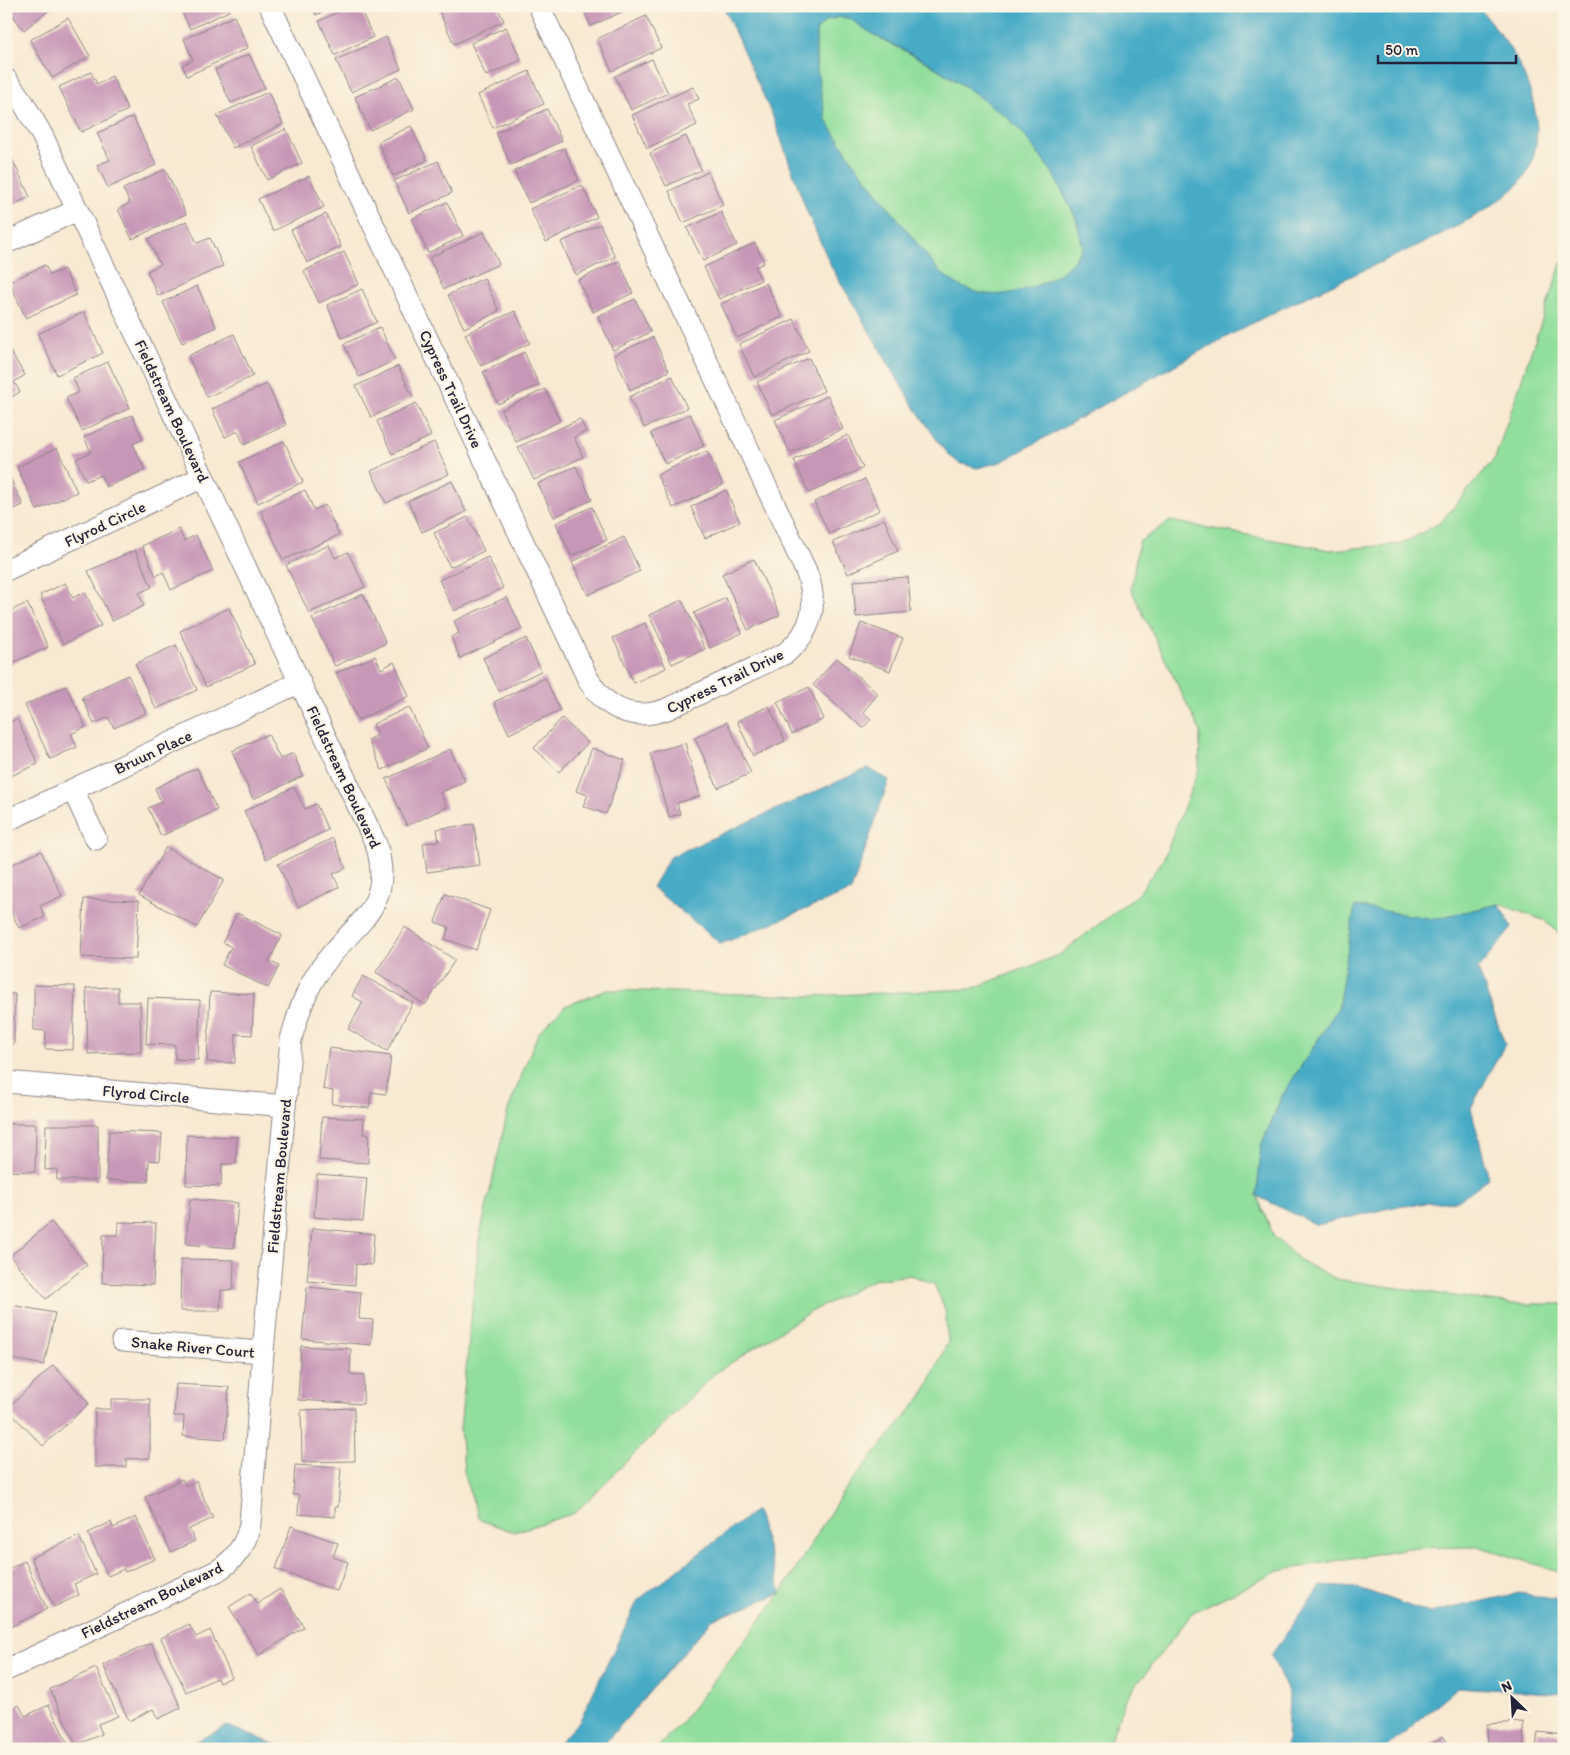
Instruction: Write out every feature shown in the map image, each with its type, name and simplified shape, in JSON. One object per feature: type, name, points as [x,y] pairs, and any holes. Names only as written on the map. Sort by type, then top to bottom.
[{"type":"street","name":"Cypress Trail Drive","points":[[270,6],[588,679],[599,696],[613,706],[637,714],[653,714],[786,653],[800,640],[810,621],[813,604],[812,588],[802,562],[540,6]]},
{"type":"street","name":"Fieldstream Boulevard","points":[[6,79],[24,104],[42,135],[376,844],[381,861],[382,882],[370,912],[338,946],[320,970],[299,1011],[289,1053],[250,1524],[246,1539],[234,1558],[217,1571],[6,1670]]},
{"type":"street","points":[[6,243],[77,210]]},
{"type":"street","name":"Flyrod Circle","points":[[6,570],[203,477]]},
{"type":"street","name":"Bruun Place","points":[[6,821],[300,682]]},
{"type":"street","points":[[73,790],[96,839]]},
{"type":"street","name":"Flyrod Circle","points":[[6,1082],[285,1106]]},
{"type":"street","name":"Snake River Court","points":[[122,1341],[263,1352]]},
{"type":"green space","points":[[839,17],[849,18],[874,35],[926,62],[969,89],[1008,118],[1024,135],[1052,172],[1076,218],[1083,247],[1066,269],[1049,280],[1028,289],[1001,295],[975,292],[962,287],[938,270],[853,162],[826,120],[816,65],[816,31],[826,21]]},
{"type":"green space","points":[[1564,260],[1564,939],[1546,921],[1499,904],[1434,919],[1355,907],[1338,1008],[1282,1096],[1261,1146],[1257,1196],[1274,1237],[1300,1260],[1336,1279],[1511,1304],[1564,1304],[1564,1573],[1480,1547],[1408,1548],[1279,1571],[1193,1612],[1125,1700],[1107,1749],[656,1749],[681,1723],[781,1593],[843,1492],[923,1395],[948,1342],[945,1309],[934,1284],[910,1275],[873,1280],[805,1315],[714,1374],[575,1513],[514,1532],[480,1520],[465,1479],[460,1429],[479,1240],[508,1110],[538,1033],[565,1006],[607,990],[811,996],[971,989],[1059,955],[1138,894],[1163,860],[1199,769],[1200,731],[1131,589],[1139,542],[1170,521],[1330,550],[1402,544],[1441,522],[1495,458],[1561,264]]},
{"type":"water","points":[[723,6],[1478,6],[1507,44],[1522,70],[1532,99],[1537,128],[1536,143],[1528,171],[1518,185],[1482,212],[1436,237],[1247,326],[1001,462],[977,468],[959,463],[939,443],[909,399],[832,268],[807,212],[773,117]],"holes":[[[839,17],[849,18],[874,35],[927,62],[969,89],[1008,118],[1024,135],[1052,172],[1076,218],[1083,247],[1066,269],[1049,280],[1028,289],[1001,294],[975,292],[950,280],[938,270],[853,162],[826,120],[816,65],[816,31],[826,21]]]},
{"type":"water","points":[[868,768],[889,780],[851,891],[721,944],[652,887],[670,857]]},
{"type":"water","points":[[1499,904],[1512,928],[1478,969],[1505,1044],[1471,1108],[1489,1178],[1458,1201],[1403,1205],[1317,1225],[1257,1196],[1261,1146],[1282,1096],[1338,1008],[1355,906],[1434,919]]},
{"type":"water","points":[[756,1510],[781,1593],[712,1620],[600,1749],[553,1749],[580,1720],[638,1600]]},
{"type":"water","points":[[1321,1586],[1359,1588],[1429,1613],[1519,1593],[1564,1601],[1564,1694],[1458,1687],[1385,1749],[1284,1749],[1287,1743],[1289,1694],[1271,1655]]},
{"type":"water","points":[[227,1726],[288,1749],[180,1749]]},
{"type":"building","points":[[6,6],[54,6],[24,30]]},
{"type":"building","points":[[179,6],[227,6],[229,11],[190,29]]},
{"type":"building","points":[[312,6],[336,6],[316,15]]},
{"type":"building","points":[[351,6],[359,6],[373,37],[335,55],[319,21]]},
{"type":"building","points":[[450,6],[497,6],[504,21],[454,44],[439,11]]},
{"type":"building","points":[[582,6],[624,6],[626,10],[591,26]]},
{"type":"building","points":[[234,16],[248,48],[187,76],[182,65],[193,60],[184,39]]},
{"type":"building","points":[[646,16],[661,48],[612,71],[597,39]]},
{"type":"building","points":[[68,18],[90,56],[52,78],[30,40]]},
{"type":"building","points":[[506,27],[521,60],[486,76],[471,43]]},
{"type":"building","points":[[386,37],[401,69],[351,92],[336,60]]},
{"type":"building","points":[[249,54],[265,88],[231,103],[215,70]]},
{"type":"building","points":[[652,59],[668,93],[631,110],[615,76]]},
{"type":"building","points":[[529,71],[544,104],[493,128],[478,95]]},
{"type":"building","points":[[91,72],[97,84],[112,76],[128,110],[81,132],[59,87]]},
{"type":"building","points":[[399,77],[414,109],[370,130],[355,97]]},
{"type":"building","points":[[693,87],[699,99],[687,104],[697,125],[647,148],[632,115]]},
{"type":"building","points":[[268,92],[283,124],[233,148],[217,115]]},
{"type":"building","points":[[547,109],[562,141],[511,165],[496,133]]},
{"type":"building","points":[[133,117],[156,165],[108,188],[97,165],[110,160],[97,133]]},
{"type":"building","points":[[411,126],[427,160],[393,176],[378,142]]},
{"type":"building","points":[[286,129],[302,163],[267,180],[251,146]]},
{"type":"building","points":[[686,136],[701,170],[666,186],[650,153]]},
{"type":"building","points":[[6,146],[30,197],[6,208]]},
{"type":"building","points":[[564,148],[579,180],[529,203],[514,171]]},
{"type":"building","points":[[438,161],[452,193],[409,213],[394,181]]},
{"type":"building","points":[[165,169],[186,214],[132,239],[118,209],[130,203],[123,189]]},
{"type":"building","points":[[708,172],[723,205],[683,223],[669,191]]},
{"type":"building","points":[[309,176],[324,207],[273,231],[258,199]]},
{"type":"building","points":[[582,185],[597,217],[546,242],[530,209]]},
{"type":"building","points":[[447,202],[463,236],[428,253],[412,219]]},
{"type":"building","points":[[721,212],[737,245],[703,261],[687,228]]},
{"type":"building","points":[[326,214],[341,247],[307,263],[291,230]]},
{"type":"building","points":[[187,221],[197,243],[210,238],[223,266],[158,296],[147,271],[160,265],[148,239]]},
{"type":"building","points":[[600,224],[615,257],[576,275],[561,242]]},
{"type":"building","points":[[484,232],[499,264],[444,289],[429,258]]},
{"type":"building","points":[[755,243],[764,263],[755,267],[761,280],[719,299],[704,267]]},
{"type":"building","points":[[344,252],[359,284],[319,303],[304,271]]},
{"type":"building","points":[[619,261],[633,293],[593,312],[578,280]]},
{"type":"building","points":[[45,265],[50,275],[64,269],[76,295],[26,318],[9,282]]},
{"type":"building","points":[[484,278],[499,311],[464,328],[448,295]]},
{"type":"building","points":[[766,283],[782,317],[737,338],[721,304]]},
{"type":"building","points":[[197,286],[216,327],[182,343],[163,302]]},
{"type":"building","points":[[362,289],[377,322],[342,338],[327,305]]},
{"type":"building","points":[[635,299],[651,332],[613,350],[598,316]]},
{"type":"building","points":[[515,311],[530,343],[481,366],[465,334]]},
{"type":"building","points":[[84,312],[103,353],[57,375],[38,334]]},
{"type":"building","points":[[794,319],[809,351],[754,377],[739,344]]},
{"type":"building","points":[[380,327],[395,360],[359,377],[344,344]]},
{"type":"building","points":[[234,334],[253,376],[207,397],[188,356]]},
{"type":"building","points":[[653,337],[669,371],[630,390],[614,355]]},
{"type":"building","points":[[6,345],[25,375],[14,382],[20,392],[6,400]]},
{"type":"building","points":[[524,352],[539,385],[498,404],[483,372]]},
{"type":"building","points":[[809,358],[824,391],[772,415],[757,382]]},
{"type":"building","points":[[108,362],[130,408],[82,431],[66,398],[79,392],[73,378]]},
{"type":"building","points":[[398,366],[413,397],[371,417],[356,386]]},
{"type":"building","points":[[672,376],[687,408],[644,428],[629,397]]},
{"type":"building","points":[[267,384],[286,425],[244,445],[238,431],[225,437],[212,409]]},
{"type":"building","points":[[545,389],[560,421],[516,442],[501,410]]},
{"type":"building","points":[[828,396],[843,429],[790,453],[775,420]]},
{"type":"building","points":[[416,403],[431,436],[392,454],[377,421]]},
{"type":"building","points":[[690,414],[704,446],[665,464],[651,433]]},
{"type":"building","points":[[132,415],[143,439],[133,444],[145,470],[106,487],[101,475],[86,481],[76,459],[91,452],[84,437]]},
{"type":"building","points":[[580,419],[586,432],[574,437],[583,457],[534,480],[518,447]]},
{"type":"building","points":[[848,435],[863,468],[809,493],[794,460]]},
{"type":"building","points":[[284,441],[303,482],[258,503],[239,462]]},
{"type":"building","points":[[434,442],[449,474],[386,503],[371,471]]},
{"type":"building","points":[[57,448],[77,492],[37,510],[17,467]]},
{"type":"building","points":[[707,451],[723,485],[673,508],[657,475]]},
{"type":"building","points":[[576,466],[592,500],[554,517],[538,484]]},
{"type":"building","points":[[6,469],[23,505],[6,513]]},
{"type":"building","points":[[865,479],[880,510],[829,534],[814,502]]},
{"type":"building","points":[[452,481],[466,512],[422,532],[408,501]]},
{"type":"building","points":[[305,490],[314,510],[325,505],[339,535],[283,560],[261,511]]},
{"type":"building","points":[[726,490],[740,522],[705,538],[691,507]]},
{"type":"building","points":[[592,507],[607,540],[571,556],[556,523]]},
{"type":"building","points":[[468,517],[484,551],[450,567],[434,533]]},
{"type":"building","points":[[884,519],[898,551],[848,574],[833,542]]},
{"type":"building","points":[[179,529],[184,541],[196,535],[213,571],[171,590],[163,572],[156,576],[142,546]]},
{"type":"building","points":[[624,537],[640,571],[588,595],[572,562]]},
{"type":"building","points":[[329,545],[335,558],[348,552],[365,587],[309,613],[286,565]]},
{"type":"building","points":[[135,550],[152,587],[139,593],[144,606],[112,621],[88,571]]},
{"type":"building","points":[[488,557],[503,588],[454,611],[439,580]]},
{"type":"building","points":[[754,559],[780,615],[748,630],[722,574]]},
{"type":"building","points":[[908,577],[911,612],[856,617],[853,581]]},
{"type":"building","points":[[65,583],[73,598],[85,592],[101,626],[63,644],[40,595]]},
{"type":"building","points":[[363,594],[386,643],[335,666],[312,618]]},
{"type":"building","points":[[507,597],[522,629],[460,658],[451,637],[459,633],[454,621]]},
{"type":"building","points":[[726,598],[742,633],[710,648],[694,613]]},
{"type":"building","points":[[682,600],[705,649],[672,664],[649,615]]},
{"type":"building","points":[[27,603],[48,647],[6,666],[6,613]]},
{"type":"building","points":[[229,608],[255,664],[206,687],[180,631]]},
{"type":"building","points":[[645,623],[666,668],[634,683],[613,638]]},
{"type":"building","points":[[861,623],[903,638],[890,671],[849,656]]},
{"type":"building","points":[[526,638],[541,671],[499,691],[483,658]]},
{"type":"building","points":[[176,645],[197,690],[156,709],[135,664]]},
{"type":"building","points":[[375,656],[381,669],[394,662],[409,696],[358,720],[336,673]]},
{"type":"building","points":[[837,658],[878,694],[863,712],[871,719],[863,728],[813,685]]},
{"type":"building","points":[[128,675],[146,713],[114,728],[108,717],[94,724],[82,697]]},
{"type":"building","points":[[545,678],[560,710],[509,734],[494,702]]},
{"type":"building","points":[[66,686],[86,727],[71,734],[77,747],[50,759],[25,705]]},
{"type":"building","points":[[809,687],[824,719],[792,734],[777,702]]},
{"type":"building","points":[[769,706],[785,741],[753,756],[737,721]]},
{"type":"building","points":[[409,707],[428,748],[382,770],[368,740],[378,735],[373,724]]},
{"type":"building","points":[[562,718],[588,743],[559,772],[534,748]]},
{"type":"building","points":[[17,719],[38,764],[6,778],[6,724]]},
{"type":"building","points":[[727,722],[751,773],[718,788],[695,738]]},
{"type":"building","points":[[268,734],[280,759],[293,753],[303,776],[253,799],[232,751]]},
{"type":"building","points":[[685,743],[700,796],[677,803],[680,814],[669,817],[650,753]]},
{"type":"building","points":[[592,748],[625,760],[606,814],[583,806],[588,795],[576,791]]},
{"type":"building","points":[[450,749],[465,781],[440,793],[447,807],[407,826],[386,779]]},
{"type":"building","points":[[197,768],[217,810],[161,836],[148,808],[161,802],[155,788]]},
{"type":"building","points":[[294,787],[305,809],[316,804],[328,830],[266,859],[244,811]]},
{"type":"building","points":[[474,824],[480,865],[427,872],[423,843],[439,841],[437,829]]},
{"type":"building","points":[[333,838],[346,868],[333,874],[339,887],[298,907],[278,864]]},
{"type":"building","points":[[166,847],[224,880],[197,927],[139,895]]},
{"type":"building","points":[[41,851],[62,896],[40,906],[45,917],[19,928],[6,901],[6,867]]},
{"type":"building","points":[[445,894],[490,910],[476,950],[445,939],[449,927],[435,922]]},
{"type":"building","points":[[84,899],[139,901],[136,959],[81,957]]},
{"type":"building","points":[[237,913],[282,935],[269,961],[279,966],[268,988],[222,965],[231,947],[223,942]]},
{"type":"building","points":[[405,927],[455,960],[425,1005],[376,972]]},
{"type":"building","points":[[363,976],[413,1003],[387,1051],[348,1029],[363,1002],[352,996]]},
{"type":"building","points":[[34,985],[75,986],[73,1050],[45,1049],[46,1031],[34,1030]]},
{"type":"building","points":[[118,987],[118,1002],[140,1002],[141,1052],[88,1054],[86,988]]},
{"type":"building","points":[[210,992],[254,994],[252,1035],[236,1034],[235,1063],[207,1062]]},
{"type":"building","points":[[6,994],[15,994],[14,1044],[6,1044]]},
{"type":"building","points":[[148,998],[200,1000],[198,1060],[175,1059],[175,1045],[146,1044]]},
{"type":"building","points":[[329,1048],[391,1056],[386,1094],[371,1092],[369,1108],[332,1104],[333,1091],[323,1089]]},
{"type":"building","points":[[322,1117],[364,1119],[363,1134],[369,1134],[368,1163],[319,1160]]},
{"type":"building","points":[[6,1124],[36,1124],[35,1172],[6,1171]]},
{"type":"building","points":[[46,1125],[98,1125],[98,1180],[57,1180],[57,1169],[45,1170]]},
{"type":"building","points":[[109,1131],[162,1133],[160,1161],[149,1160],[148,1182],[106,1180]]},
{"type":"building","points":[[187,1135],[237,1137],[236,1164],[222,1164],[221,1186],[186,1185]]},
{"type":"building","points":[[317,1174],[367,1178],[363,1221],[314,1217]]},
{"type":"building","points":[[190,1199],[238,1203],[234,1248],[186,1244]]},
{"type":"building","points":[[51,1222],[87,1265],[46,1299],[10,1256]]},
{"type":"building","points":[[119,1222],[156,1223],[153,1285],[102,1283],[103,1235],[118,1235]]},
{"type":"building","points":[[312,1228],[374,1234],[372,1265],[356,1264],[355,1285],[307,1281]]},
{"type":"building","points":[[181,1259],[234,1260],[233,1290],[221,1290],[220,1311],[180,1311]]},
{"type":"building","points":[[307,1287],[361,1292],[359,1319],[373,1320],[371,1345],[302,1339]]},
{"type":"building","points":[[6,1304],[55,1313],[44,1365],[6,1358]]},
{"type":"building","points":[[301,1346],[351,1349],[350,1374],[364,1375],[363,1404],[298,1400]]},
{"type":"building","points":[[53,1365],[89,1403],[43,1446],[7,1409]]},
{"type":"building","points":[[176,1384],[229,1387],[225,1439],[183,1436],[184,1416],[174,1416]]},
{"type":"building","points":[[111,1399],[150,1399],[150,1458],[126,1459],[126,1467],[95,1467],[95,1409],[111,1409]]},
{"type":"building","points":[[354,1408],[355,1461],[302,1462],[301,1410]]},
{"type":"building","points":[[295,1465],[341,1468],[338,1507],[335,1507],[335,1517],[298,1514],[299,1495],[293,1495]]},
{"type":"building","points":[[182,1479],[186,1486],[196,1481],[213,1518],[189,1529],[195,1541],[171,1552],[145,1497]]},
{"type":"building","points":[[136,1517],[155,1559],[125,1572],[124,1569],[108,1576],[88,1533],[111,1522],[113,1528]]},
{"type":"building","points":[[291,1526],[338,1543],[333,1557],[348,1562],[337,1591],[276,1569]]},
{"type":"building","points":[[79,1536],[96,1574],[74,1584],[79,1595],[54,1607],[31,1558]]},
{"type":"building","points":[[25,1561],[47,1609],[6,1629],[6,1570]]},
{"type":"building","points":[[280,1589],[304,1627],[259,1655],[229,1607],[251,1593],[257,1604]]},
{"type":"building","points":[[189,1624],[196,1637],[210,1630],[232,1677],[219,1683],[217,1678],[186,1692],[161,1638]]},
{"type":"building","points":[[151,1643],[181,1708],[158,1719],[153,1709],[129,1721],[103,1665]]},
{"type":"building","points":[[96,1668],[118,1716],[98,1724],[102,1734],[76,1745],[50,1689]]},
{"type":"building","points":[[19,1705],[25,1716],[49,1705],[69,1746],[62,1749],[12,1749],[6,1737],[6,1711]]},
{"type":"building","points":[[1523,1722],[1524,1749],[1488,1749],[1487,1724]]},
{"type":"building","points":[[1538,1732],[1564,1735],[1564,1749],[1536,1749]]},
{"type":"building","points":[[1443,1736],[1452,1749],[1425,1749]]}]
